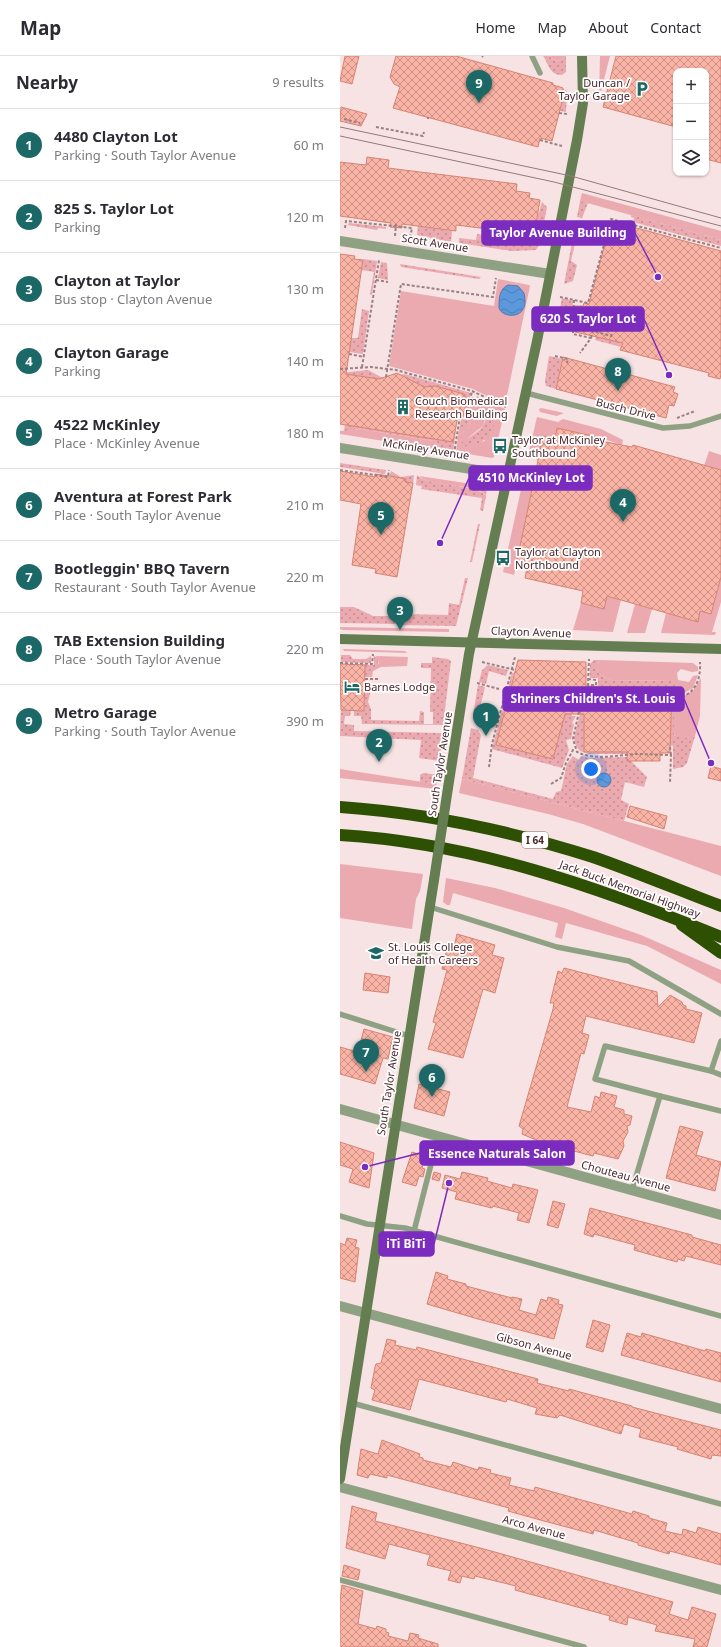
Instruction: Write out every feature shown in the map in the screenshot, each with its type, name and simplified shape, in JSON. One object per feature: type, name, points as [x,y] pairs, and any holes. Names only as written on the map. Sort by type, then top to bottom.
[{"type":"highway","name":"Jack Buck Memorial Highway","points":[[340,807],[429,817],[514,834],[594,858],[721,906]]},
{"type":"highway","name":"Jack Buck Memorial Highway","points":[[340,835],[426,845],[509,862],[589,886],[668,915],[721,937]]},
{"type":"highway","points":[[668,915],[721,953]]},
{"type":"street","name":"South Taylor Avenue","points":[[340,1479],[472,642],[526,393],[580,125],[584,86],[582,56]]},
{"type":"street","name":"Scott Avenue","points":[[340,241],[550,274]]},
{"type":"street","name":"McKinley Avenue","points":[[340,448],[508,475]]},
{"type":"street","name":"Clayton Avenue","points":[[340,639],[721,649]]},
{"type":"street","name":"Chouteau Avenue","points":[[340,1109],[721,1214]]},
{"type":"street","name":"Gibson Avenue","points":[[340,1306],[721,1409]]},
{"type":"street","name":"Arco Avenue","points":[[340,1487],[721,1590]]},
{"type":"lane","points":[[532,56],[540,72]]},
{"type":"lane","name":"Busch Drive","points":[[526,393],[663,428],[690,426],[721,416]]},
{"type":"lane","points":[[430,907],[557,947],[629,961],[721,1014]]},
{"type":"lane","points":[[340,1014],[409,1036]]},
{"type":"lane","points":[[710,1072],[721,1041]]},
{"type":"lane","points":[[721,1075],[605,1046],[596,1079],[721,1111]]},
{"type":"lane","points":[[632,1190],[660,1096]]},
{"type":"lane","points":[[414,1231],[438,1137]]},
{"type":"lane","points":[[340,1216],[414,1231],[721,1316]]},
{"type":"lane","points":[[352,1402],[721,1504]]},
{"type":"lane","points":[[340,1580],[584,1647]]},
{"type":"path","points":[[559,113],[567,114]]},
{"type":"path","points":[[344,119],[360,123]]},
{"type":"path","points":[[376,126],[423,136],[424,132]]},
{"type":"path","points":[[540,140],[562,146]]},
{"type":"path","points":[[560,296],[588,302],[611,219],[721,248]]},
{"type":"path","points":[[345,228],[346,221],[396,225],[412,228],[410,238]]},
{"type":"path","points":[[395,236],[396,225]]},
{"type":"path","points":[[362,367],[379,260]]},
{"type":"path","points":[[386,377],[401,284],[493,298],[496,278]]},
{"type":"path","points":[[376,280],[388,282]]},
{"type":"path","points":[[574,300],[573,334],[591,338]]},
{"type":"path","points":[[556,329],[577,321]]},
{"type":"path","points":[[580,353],[591,338],[593,331],[612,336],[612,334]]},
{"type":"path","points":[[349,354],[364,357]]},
{"type":"path","points":[[555,356],[568,359],[567,363]]},
{"type":"path","points":[[340,369],[362,367],[388,368],[472,391],[506,407]]},
{"type":"path","points":[[454,454],[460,417],[466,418],[472,391]]},
{"type":"path","points":[[672,421],[695,411]]},
{"type":"path","points":[[340,470],[378,477],[388,477],[389,470]]},
{"type":"path","points":[[399,626],[400,597]]},
{"type":"path","points":[[340,663],[372,664],[372,654]]},
{"type":"path","points":[[489,767],[492,744],[515,657]]},
{"type":"path","points":[[588,679],[596,680],[596,685],[588,685],[588,679],[589,659]]},
{"type":"path","points":[[482,662],[515,670]]},
{"type":"path","points":[[672,698],[687,694],[696,687],[699,679],[700,662]]},
{"type":"path","points":[[365,679],[379,679]]},
{"type":"path","points":[[477,683],[499,689]]},
{"type":"path","points":[[551,784],[562,778],[568,758],[574,748],[573,734],[580,707]]},
{"type":"path","points":[[670,747],[670,783]]},
{"type":"path","points":[[574,748],[577,752],[590,756],[671,755]]},
{"type":"shaded area","points":[[543,56],[548,56],[557,61],[566,57],[566,72],[562,75],[554,73]]},
{"type":"shaded area","points":[[548,56],[566,56],[566,57],[557,61]]},
{"type":"shaded area","points":[[600,56],[610,56],[599,99]]},
{"type":"shaded area","points":[[563,88],[567,91],[566,112],[560,111],[563,99],[560,98]]},
{"type":"shaded area","points":[[582,193],[721,231],[721,240],[580,201]]},
{"type":"shaded area","points":[[580,201],[588,203],[582,218],[577,217]]},
{"type":"shaded area","points":[[542,202],[547,207],[540,243],[536,250],[512,251],[459,243],[459,238],[476,240],[477,234],[514,239],[515,233],[520,233],[521,228],[535,226]]},
{"type":"shaded area","points":[[631,215],[721,240],[721,246],[633,222],[634,218],[631,217]]},
{"type":"shaded area","points":[[349,223],[386,227],[386,229],[378,228],[377,230],[348,225]]},
{"type":"shaded area","points":[[418,226],[452,231],[451,242],[417,235]]},
{"type":"shaded area","points":[[575,228],[578,230],[571,261],[577,265],[573,281],[564,284]]},
{"type":"shaded area","points":[[363,259],[377,261],[372,295],[370,294],[374,272],[362,270]]},
{"type":"shaded area","points":[[381,262],[387,263],[388,280],[378,278]]},
{"type":"shaded area","points":[[400,264],[481,277],[479,279],[401,267]]},
{"type":"shaded area","points":[[498,279],[530,286],[505,405],[473,389],[389,366],[401,291],[494,306]]},
{"type":"shaded area","points":[[562,298],[573,301],[573,318],[563,320],[558,318]]},
{"type":"shaded area","points":[[362,309],[369,311],[363,354],[349,352],[351,338],[358,338]]},
{"type":"shaded area","points":[[596,337],[624,337],[621,347],[595,340]]},
{"type":"shaded area","points":[[549,356],[562,359],[556,389],[546,386],[545,381]]},
{"type":"shaded area","points":[[368,370],[383,378],[379,379],[340,373]]},
{"type":"shaded area","points":[[405,374],[471,393],[465,417],[463,417],[467,399],[463,394],[435,386],[424,387],[401,375]]},
{"type":"shaded area","points":[[477,396],[487,403],[492,412],[494,423],[492,435],[478,444],[462,447],[459,446],[461,443],[481,429],[484,424],[485,413],[481,406],[476,406],[472,411],[469,427],[458,436],[461,419],[467,420],[472,397],[476,398]]},
{"type":"shaded area","points":[[485,399],[505,409],[494,457],[492,458],[456,452],[458,436],[469,427],[472,411],[476,406],[481,406],[485,416],[483,426],[468,438],[461,447],[485,441],[488,404]]},
{"type":"shaded area","points":[[541,408],[564,413],[557,416],[540,412],[539,409]]},
{"type":"shaded area","points":[[458,416],[453,452],[447,451],[434,441],[360,429],[344,431],[345,424],[453,442]]},
{"type":"shaded area","points":[[537,417],[558,422],[563,419],[601,429],[623,440],[622,445],[601,438],[557,428],[555,439],[544,436],[538,461],[529,451]]},
{"type":"shaded area","points":[[360,429],[434,441],[447,451],[340,434],[340,431]]},
{"type":"shaded area","points":[[709,451],[721,455],[721,470],[704,466]]},
{"type":"shaded area","points":[[340,463],[386,470],[385,474],[340,467]]},
{"type":"shaded area","points":[[391,471],[401,477],[414,475],[413,483],[405,482],[406,479],[390,476]]},
{"type":"shaded area","points":[[417,475],[431,482],[467,488],[482,493],[486,496],[483,511],[480,510],[482,498],[421,489],[422,486],[416,485]]},
{"type":"shaded area","points":[[419,476],[485,486],[487,488],[486,496],[474,489],[434,483]]},
{"type":"shaded area","points":[[534,480],[514,575],[503,572],[522,485]]},
{"type":"shaded area","points":[[478,524],[480,524],[472,562],[470,562]]},
{"type":"shaded area","points":[[721,577],[721,602],[712,632],[716,632],[715,635],[661,633],[666,613],[698,621],[700,611],[711,614]]},
{"type":"shaded area","points":[[465,578],[468,578],[456,626],[401,625],[401,614],[448,615],[449,603],[459,605]]},
{"type":"shaded area","points":[[607,596],[621,600],[613,632],[573,630],[581,603],[604,609]]},
{"type":"shaded area","points":[[635,604],[652,609],[645,633],[627,633]]},
{"type":"shaded area","points":[[340,607],[354,607],[373,616],[398,616],[398,624],[340,623]]},
{"type":"shaded area","points":[[340,627],[449,629],[449,632],[343,630],[340,629]]},
{"type":"shaded area","points":[[343,649],[405,651],[407,653],[344,651]]},
{"type":"shaded area","points":[[341,655],[350,655],[353,659],[366,659],[371,656],[371,663],[341,662]]},
{"type":"shaded area","points":[[374,656],[378,658],[378,666],[371,670],[369,677],[365,677],[365,665],[374,665]]},
{"type":"shaded area","points":[[376,656],[408,657],[407,666],[381,667],[373,671],[372,677],[369,677],[371,670],[379,663]]},
{"type":"shaded area","points":[[432,657],[448,659],[451,661],[443,725],[362,724],[361,716],[354,716],[354,711],[364,711],[365,681],[368,682],[370,694],[368,702],[371,709],[371,720],[419,721],[420,711],[424,712],[424,724],[433,724],[433,712],[430,712],[431,668],[421,668],[421,663],[432,663]]},
{"type":"shaded area","points":[[594,660],[600,660],[597,664],[597,670],[602,676],[612,680],[671,681],[677,684],[679,696],[672,697],[672,688],[598,686],[598,678],[590,678],[590,664]]},
{"type":"shaded area","points":[[600,660],[693,663],[698,667],[698,671],[692,672],[681,669],[677,673],[678,680],[689,682],[693,676],[698,675],[693,688],[679,696],[680,692],[671,681],[612,680],[602,676],[597,670],[597,664]]},
{"type":"shaded area","points":[[488,665],[508,670],[506,676],[489,671],[486,684],[479,682],[482,670]]},
{"type":"shaded area","points":[[512,673],[514,673],[496,745],[553,759],[565,714],[572,714],[572,716],[576,716],[572,723],[574,724],[571,739],[566,740],[569,750],[562,768],[492,749]]},
{"type":"shaded area","points":[[701,678],[700,716],[695,736],[689,738],[679,738],[673,732],[676,702],[678,699],[693,691]]},
{"type":"shaded area","points":[[478,685],[485,687],[479,711],[485,713],[485,718],[473,715]]},
{"type":"shaded area","points":[[672,699],[678,699],[674,710],[674,735],[686,738],[695,736],[687,763],[683,767],[673,769],[673,746],[670,745]]},
{"type":"shaded area","points":[[341,710],[351,711],[350,716],[345,716],[344,724],[354,725],[354,731],[442,733],[440,761],[419,758],[421,740],[340,736]]},
{"type":"shaded area","points":[[581,710],[584,710],[584,751],[628,752],[628,754],[589,754],[580,751],[576,746],[574,738]]},
{"type":"shaded area","points":[[471,728],[478,730],[481,735],[473,778],[553,799],[556,792],[561,791],[567,764],[573,756],[579,760],[581,756],[591,758],[627,757],[647,777],[644,787],[625,782],[621,800],[629,804],[624,821],[462,779]]},
{"type":"shaded area","points":[[340,769],[429,783],[437,781],[436,789],[340,778]]},
{"type":"shaded area","points":[[423,773],[438,775],[437,781],[429,783],[420,782],[420,775]]},
{"type":"shaded area","points":[[462,779],[721,846],[721,876],[583,824],[548,814],[459,793]]},
{"type":"shaded area","points":[[340,864],[423,874],[420,891],[416,899],[412,929],[340,918]]},
{"type":"shaded area","points":[[446,878],[495,888],[564,908],[641,935],[721,970],[721,984],[647,946],[566,923],[562,939],[555,937],[558,923],[453,893],[450,905],[447,905],[443,902]]},
{"type":"water","points":[[508,285],[518,286],[524,293],[524,307],[518,314],[507,315],[499,308],[499,298],[501,292]]},
{"type":"water","points":[[601,773],[607,773],[611,777],[611,783],[607,787],[601,787],[597,783],[597,777]]},
{"type":"building","points":[[345,56],[359,56],[352,84],[340,81]]},
{"type":"building","points":[[396,56],[456,56],[553,83],[553,85],[563,88],[560,98],[563,98],[552,141],[540,138],[538,147],[393,108],[400,87],[394,84],[390,77]]},
{"type":"building","name":"Duncan / Taylor Garage","points":[[616,56],[721,56],[721,163],[709,160],[709,68],[673,68],[673,126],[603,107]]},
{"type":"building","points":[[341,107],[367,114],[361,126],[340,121]]},
{"type":"building","points":[[367,157],[389,160],[388,168],[517,184],[516,191],[530,193],[529,198],[540,200],[536,224],[533,227],[521,228],[520,233],[456,225],[456,231],[402,224],[402,228],[390,227],[391,223],[340,216],[340,162],[366,165]]},
{"type":"building","points":[[611,221],[721,251],[720,379],[708,376],[709,373],[620,350],[623,343],[575,332],[575,306],[583,306],[584,303],[589,304]]},
{"type":"building","name":"Couch Biomedical Research Building","points":[[340,254],[355,256],[354,259],[363,260],[346,374],[379,379],[397,373],[424,387],[435,386],[464,394],[467,399],[463,417],[458,415],[453,442],[340,424]]},
{"type":"building","points":[[563,357],[675,387],[673,392],[678,394],[674,406],[669,405],[666,418],[556,389]]},
{"type":"building","points":[[557,428],[601,438],[601,441],[632,447],[633,445],[721,470],[721,577],[711,614],[700,611],[698,622],[607,596],[604,609],[581,603],[583,591],[525,578],[527,568],[516,565],[543,436],[555,439]]},
{"type":"building","points":[[340,471],[375,477],[375,474],[390,476],[406,479],[405,482],[413,483],[397,577],[375,573],[376,569],[352,565],[361,504],[340,500]]},
{"type":"building","points":[[518,660],[586,662],[586,686],[672,688],[670,753],[660,753],[660,761],[627,761],[627,752],[584,752],[584,714],[565,714],[553,759],[496,745]]},
{"type":"building","name":"Barnes Lodge","points":[[340,664],[365,665],[364,711],[341,710]]},
{"type":"building","points":[[711,766],[721,769],[721,781],[708,778]]},
{"type":"building","points":[[630,806],[667,816],[664,829],[627,817]]},
{"type":"building","points":[[457,934],[495,945],[492,955],[504,958],[495,993],[483,989],[463,1058],[428,1049],[436,1023],[433,1022],[447,970],[442,969],[448,945],[454,947]]},
{"type":"building","points":[[564,968],[657,992],[658,1007],[670,995],[682,1002],[683,1005],[686,1006],[686,1009],[702,1013],[694,1043],[586,1016],[582,1033],[589,1035],[584,1054],[581,1053],[567,1107],[591,1112],[595,1096],[600,1098],[601,1092],[617,1096],[614,1107],[624,1110],[624,1114],[632,1116],[630,1125],[627,1126],[628,1132],[623,1141],[624,1146],[618,1159],[594,1153],[593,1156],[543,1143],[522,1134],[523,1129],[519,1126],[553,1009],[554,1003],[550,1003],[558,971],[562,973]]},
{"type":"building","points":[[365,973],[390,977],[388,993],[363,990]]},
{"type":"building","points":[[364,1029],[393,1037],[388,1059],[383,1058],[375,1084],[340,1074],[340,1047],[358,1052]]},
{"type":"building","points":[[419,1084],[450,1092],[444,1116],[414,1108]]},
{"type":"building","points":[[680,1126],[703,1132],[696,1155],[721,1162],[715,1191],[666,1178]]},
{"type":"building","points":[[340,1142],[374,1153],[369,1188],[349,1182],[353,1169],[340,1165]]},
{"type":"building","points":[[412,1152],[425,1156],[422,1168],[425,1169],[423,1177],[419,1176],[416,1186],[402,1182]]},
{"type":"building","points":[[434,1172],[441,1174],[439,1181],[432,1179]]},
{"type":"building","points":[[462,1172],[488,1178],[487,1181],[512,1188],[513,1184],[538,1190],[529,1223],[517,1220],[519,1213],[493,1206],[492,1208],[455,1199],[457,1192],[442,1188],[445,1175],[460,1179]]},
{"type":"building","points":[[553,1201],[565,1204],[558,1228],[547,1225]]},
{"type":"building","points":[[590,1208],[692,1235],[692,1237],[721,1245],[721,1265],[686,1256],[684,1261],[678,1259],[677,1262],[634,1250],[635,1245],[594,1234],[593,1237],[584,1234]]},
{"type":"building","points":[[347,1238],[357,1240],[355,1247],[359,1248],[355,1282],[340,1278],[340,1243],[345,1245]]},
{"type":"building","points":[[436,1272],[448,1276],[447,1279],[466,1284],[466,1286],[512,1298],[522,1299],[519,1310],[536,1315],[541,1299],[547,1301],[548,1297],[559,1300],[558,1304],[563,1305],[554,1339],[427,1304]]},
{"type":"building","points":[[593,1320],[610,1325],[603,1352],[586,1347]]},
{"type":"building","points":[[627,1333],[641,1337],[642,1333],[705,1351],[706,1349],[721,1353],[721,1382],[621,1355]]},
{"type":"building","points":[[387,1339],[396,1341],[395,1345],[416,1350],[417,1347],[538,1379],[537,1383],[569,1391],[569,1389],[721,1430],[721,1456],[712,1455],[711,1459],[677,1449],[678,1447],[639,1437],[641,1429],[624,1424],[621,1434],[560,1415],[557,1418],[535,1414],[537,1408],[507,1399],[506,1402],[419,1379],[410,1410],[372,1400],[375,1390],[371,1388],[375,1367],[376,1364],[381,1363]]},
{"type":"building","points":[[382,1440],[420,1454],[419,1457],[423,1458],[423,1460],[451,1467],[453,1462],[478,1470],[479,1467],[491,1470],[490,1473],[511,1478],[509,1485],[534,1491],[535,1487],[632,1514],[633,1511],[649,1516],[649,1518],[667,1523],[665,1531],[682,1535],[683,1529],[696,1533],[698,1527],[721,1534],[721,1565],[670,1551],[669,1554],[594,1530],[593,1534],[544,1521],[508,1511],[509,1508],[387,1475],[387,1478],[370,1474],[368,1478],[357,1475],[361,1449],[378,1454]]},
{"type":"building","points":[[352,1506],[377,1513],[375,1521],[484,1549],[673,1602],[669,1614],[688,1620],[692,1607],[716,1614],[707,1647],[693,1647],[695,1639],[655,1631],[657,1625],[628,1617],[627,1625],[609,1620],[610,1616],[515,1590],[516,1586],[475,1576],[474,1579],[462,1576],[460,1583],[448,1580],[451,1571],[427,1565],[430,1555],[389,1544],[385,1559],[346,1548]]},
{"type":"building","points":[[344,1565],[360,1570],[358,1580],[342,1576]]},
{"type":"building","points":[[342,1585],[363,1591],[358,1624],[376,1629],[377,1626],[386,1629],[386,1632],[389,1633],[388,1636],[408,1641],[410,1633],[419,1635],[418,1638],[438,1644],[438,1647],[340,1647],[340,1600]]},
{"type":"tram line","points":[[340,127],[571,176],[721,218]]},
{"type":"tram line","points":[[340,136],[554,182],[721,226]]},
{"type":"place","name":"Duncan / Taylor Garage","points":[[642,89]]},
{"type":"place","name":"Metro Garage","points":[[479,103]]},
{"type":"place","name":"Taylor Avenue Building","points":[[658,277]]},
{"type":"place","name":"620 S. Taylor Lot","points":[[669,375]]},
{"type":"place","name":"TAB Extension Building","points":[[618,391]]},
{"type":"place","name":"Couch Biomedical Research Building","points":[[403,407]]},
{"type":"place","name":"Taylor at McKinley Southbound","points":[[500,446]]},
{"type":"place","name":"Clayton Garage","points":[[623,522]]},
{"type":"place","name":"4522 McKinley","points":[[381,535]]},
{"type":"place","name":"4510 McKinley Lot","points":[[440,543]]},
{"type":"place","name":"Taylor at Clayton Northbound","points":[[503,558]]},
{"type":"place","name":"Clayton at Taylor","points":[[400,630]]},
{"type":"place","name":"Barnes Lodge","points":[[352,687]]},
{"type":"place","name":"4480 Clayton Lot","points":[[486,736]]},
{"type":"place","name":"825 S. Taylor Lot","points":[[379,762]]},
{"type":"place","name":"Shriners Children's St. Louis","points":[[711,763]]},
{"type":"place","name":"St. Louis College of Health Careers","points":[[376,953]]},
{"type":"place","name":"Bootleggin' BBQ Tavern","points":[[366,1072]]},
{"type":"place","name":"Aventura at Forest Park","points":[[432,1097]]},
{"type":"place","name":"Essence Naturals Salon","points":[[365,1167]]},
{"type":"place","name":"iTi BiTi","points":[[449,1183]]}]
